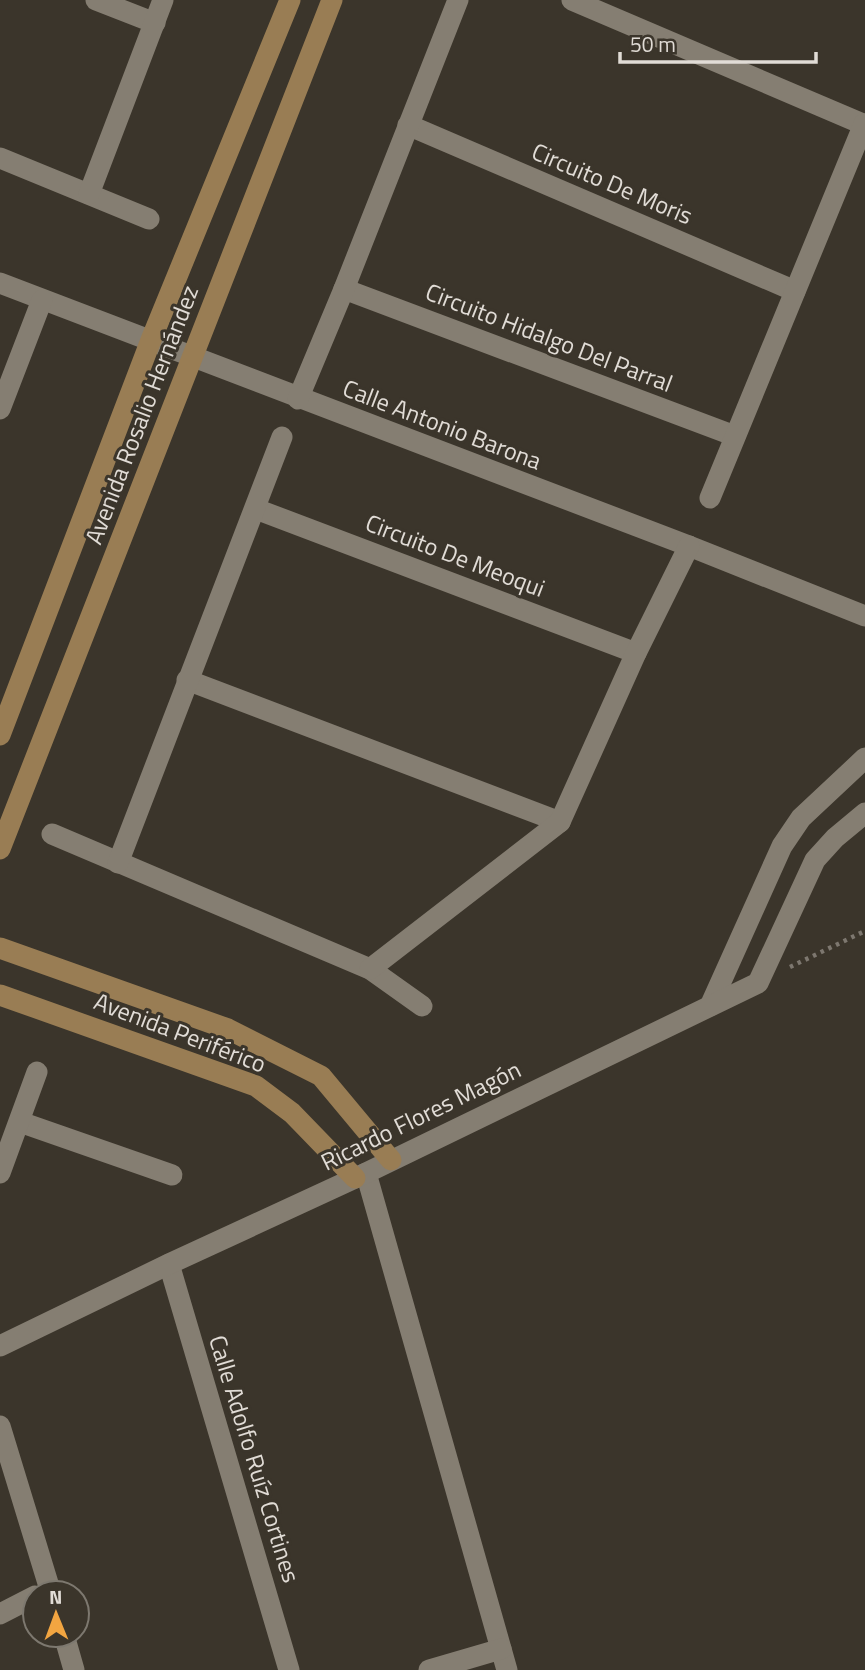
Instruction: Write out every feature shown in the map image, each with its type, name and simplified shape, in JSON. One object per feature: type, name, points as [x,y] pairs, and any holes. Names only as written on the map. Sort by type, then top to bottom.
[{"type":"street","points":[[96,0],[155,23]]},
{"type":"street","points":[[89,194],[163,0]]},
{"type":"street","name":"Avenida Rosalio Hernández","points":[[0,735],[151,340],[290,0]]},
{"type":"street","name":"Avenida Rosalio Hernández","points":[[0,849],[332,0]]},
{"type":"street","points":[[298,399],[458,0]]},
{"type":"street","points":[[572,0],[864,125],[710,498]]},
{"type":"street","name":"Circuito De Moris","points":[[408,125],[795,291]]},
{"type":"street","points":[[0,158],[149,219]]},
{"type":"street","name":"Calle Antonio Barona","points":[[0,283],[193,355],[298,399],[689,546],[865,616]]},
{"type":"street","name":"Circuito Hidalgo Del Parral","points":[[344,289],[735,436]]},
{"type":"street","points":[[0,409],[42,300]]},
{"type":"street","points":[[118,863],[282,437]]},
{"type":"street","name":"Circuito De Meoqui","points":[[256,509],[636,653]]},
{"type":"street","points":[[370,969],[560,822],[636,653],[689,546]]},
{"type":"street","points":[[187,680],[560,822]]},
{"type":"street","points":[[710,1006],[782,846],[801,818],[865,758]]},
{"type":"street","points":[[758,983],[815,860],[835,838],[865,813]]},
{"type":"street","points":[[52,834],[370,969],[422,1006]]},
{"type":"street","name":"Avenida Periférico","points":[[0,948],[228,1029],[321,1076],[391,1160]]},
{"type":"street","name":"Ricardo Flores Magón","points":[[0,1346],[758,983]]},
{"type":"street","name":"Avenida Periférico","points":[[0,995],[256,1086],[292,1112],[360,1175]]},
{"type":"street","points":[[0,1173],[37,1072]]},
{"type":"street","points":[[20,1122],[172,1175]]},
{"type":"street","points":[[360,1175],[504,1660],[429,1670]]},
{"type":"street","name":"Calle Adolfo Ruíz Cortines","points":[[169,1264],[289,1670]]},
{"type":"street","points":[[0,1426],[41,1579]]},
{"type":"street","points":[[0,1614],[21,1604]]},
{"type":"street","points":[[68,1649],[74,1670]]},
{"type":"path","points":[[758,983],[865,931]]}]
